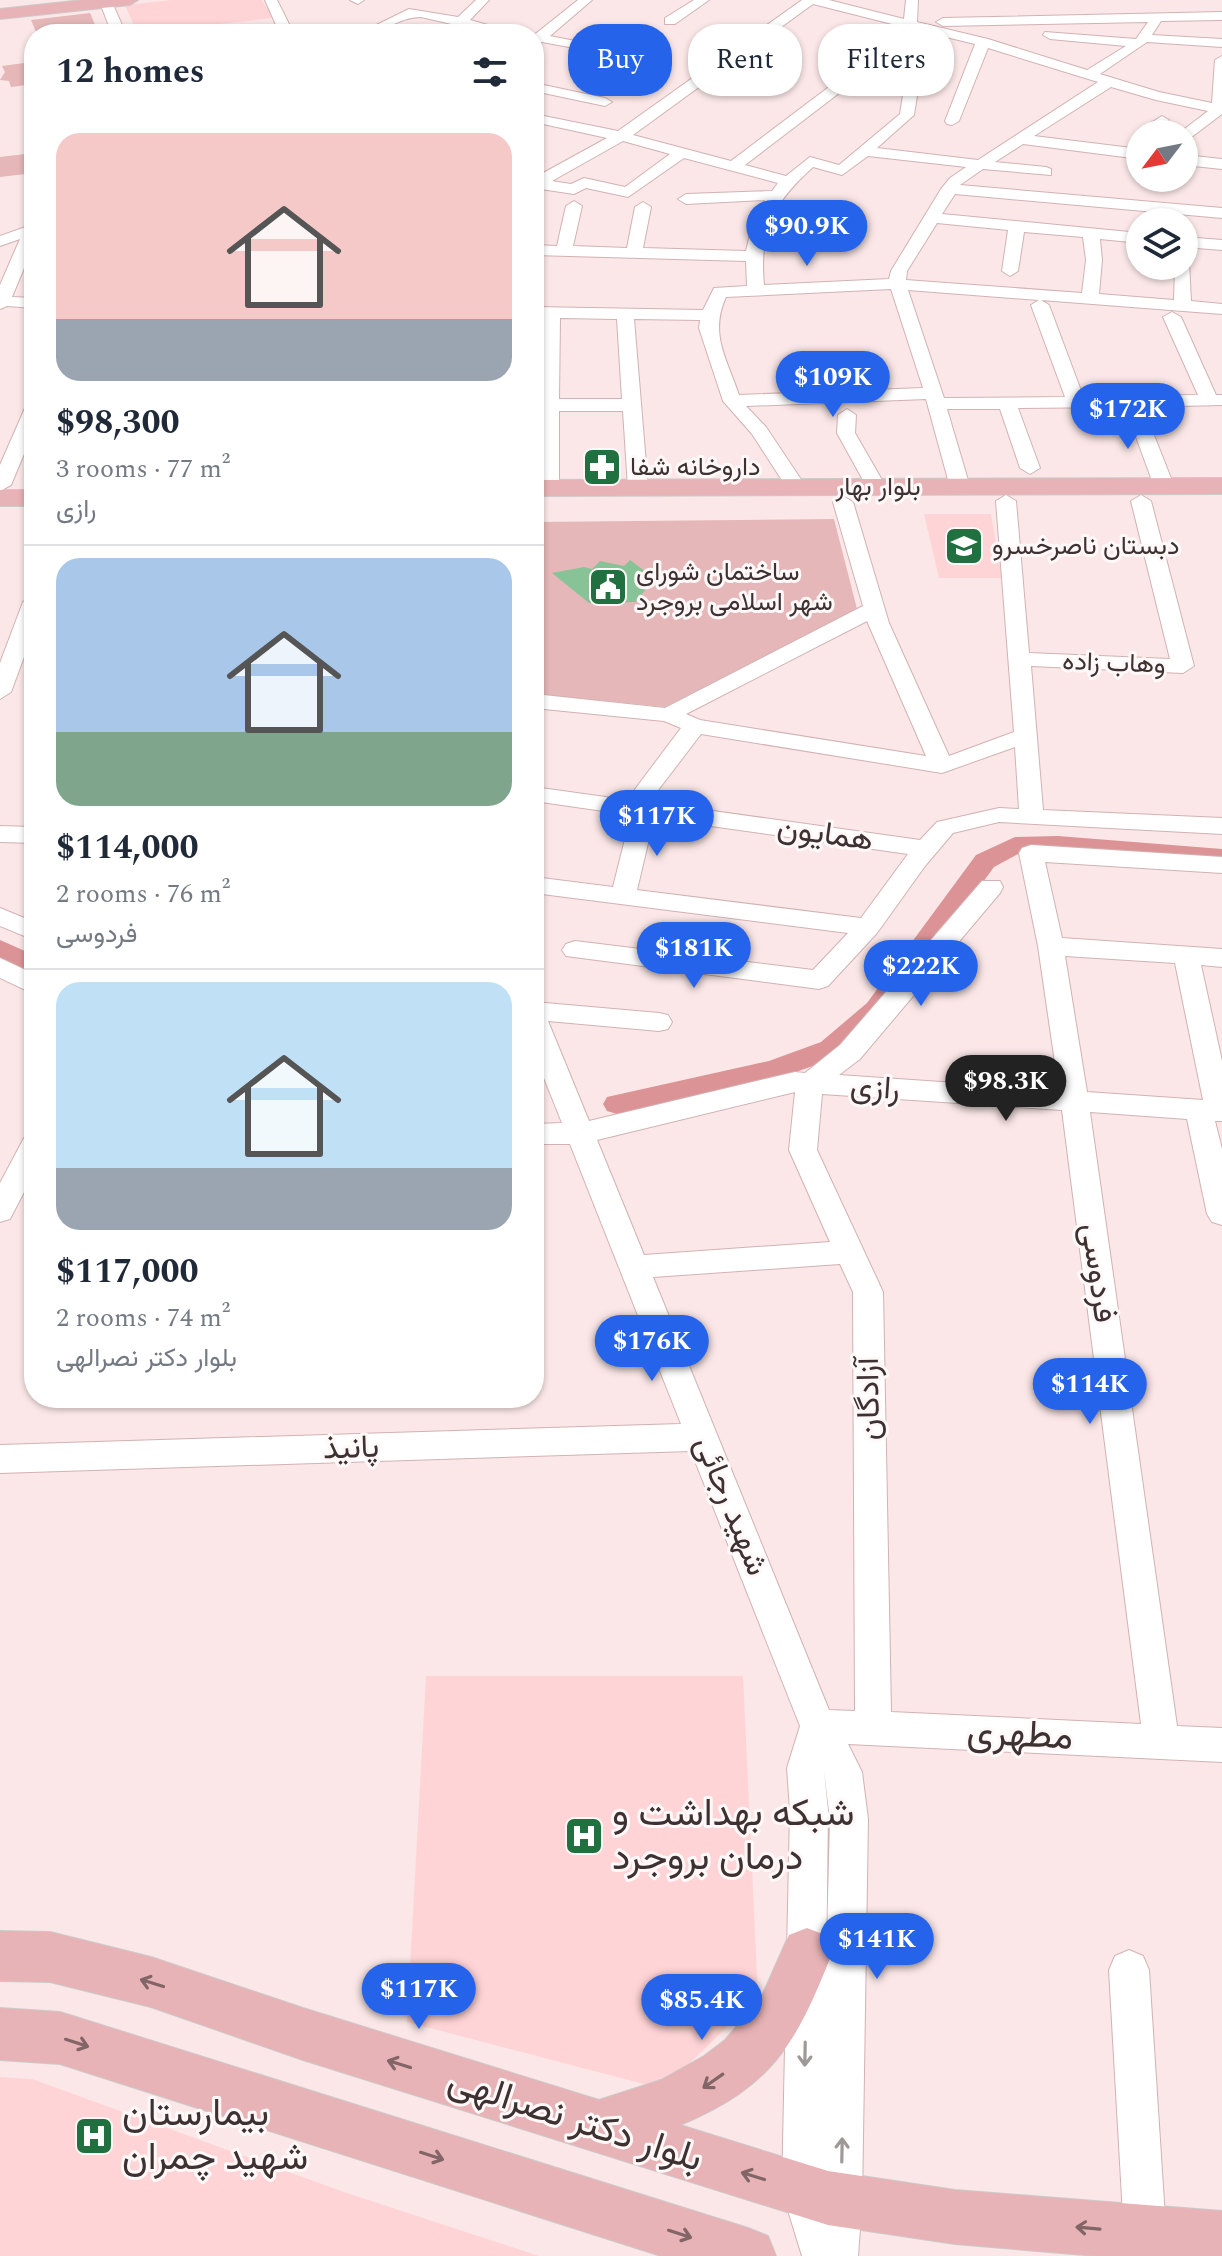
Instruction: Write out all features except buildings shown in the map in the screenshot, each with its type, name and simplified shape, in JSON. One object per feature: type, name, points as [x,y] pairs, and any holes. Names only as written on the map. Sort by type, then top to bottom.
[{"type":"main road","points":[[0,14],[130,0]]},
{"type":"main road","points":[[0,490],[24,486]]},
{"type":"main road","name":"بلوار بهار","points":[[544,493],[733,495],[796,487],[1222,486]]},
{"type":"main road","name":"بلوار بهار","points":[[544,493],[638,488],[843,502],[1222,501]]},
{"type":"main road","points":[[0,490],[24,496]]},
{"type":"main road","points":[[598,2127],[689,2097],[742,2059],[778,2019],[807,1953]]},
{"type":"main road","name":"بلوار دکتر نصرالهی","points":[[0,1956],[50,1957],[151,1982],[303,2034],[824,2197],[955,2217],[1222,2239]]},
{"type":"main road","points":[[0,2034],[60,2038],[748,2256]]},
{"type":"street","points":[[271,0],[282,24]]},
{"type":"street","points":[[460,23],[483,0]]},
{"type":"street","points":[[544,33],[586,0]]},
{"type":"street","points":[[670,21],[703,0]]},
{"type":"street","points":[[544,179],[621,136],[811,0],[891,24]]},
{"type":"street","points":[[911,24],[912,0]]},
{"type":"street","points":[[1034,0],[1040,20]]},
{"type":"street","points":[[1124,0],[1129,18]]},
{"type":"street","points":[[1200,0],[1205,16]]},
{"type":"street","points":[[105,1],[115,24]]},
{"type":"street","points":[[375,9],[381,24]]},
{"type":"street","points":[[386,24],[409,13],[465,24]]},
{"type":"street","points":[[954,27],[1040,20],[1222,16]]},
{"type":"street","points":[[1087,76],[1142,41],[1157,18]]},
{"type":"street","points":[[1050,35],[1222,43]]},
{"type":"street","points":[[954,37],[983,42],[1107,83],[1134,96],[1159,91],[1221,109]]},
{"type":"street","points":[[544,40],[568,45]]},
{"type":"street","points":[[952,121],[983,42]]},
{"type":"street","points":[[1221,109],[1222,60]]},
{"type":"street","points":[[960,487],[917,337],[897,284],[899,271],[955,181],[1107,83]]},
{"type":"street","points":[[544,89],[605,102]]},
{"type":"street","points":[[737,171],[829,96]]},
{"type":"street","points":[[756,290],[752,256],[758,224],[783,188],[810,162],[842,170],[907,115],[910,96]]},
{"type":"street","points":[[1198,126],[1221,109]]},
{"type":"street","points":[[544,124],[621,136],[682,152],[783,188]]},
{"type":"street","points":[[1020,139],[1087,153],[1126,152]]},
{"type":"street","points":[[1119,151],[1126,146]]},
{"type":"street","points":[[864,151],[1046,172]]},
{"type":"street","points":[[544,184],[574,189],[584,183],[628,192],[682,152]]},
{"type":"street","points":[[1198,161],[1222,164]]},
{"type":"street","points":[[737,171],[738,195]]},
{"type":"street","points":[[686,199],[783,188]]},
{"type":"street","points":[[949,189],[1222,213]]},
{"type":"street","points":[[564,251],[574,206]]},
{"type":"street","points":[[634,253],[643,207]]},
{"type":"street","points":[[931,218],[1126,237]]},
{"type":"street","points":[[1010,271],[1017,226]]},
{"type":"street","points":[[0,241],[24,233]]},
{"type":"street","points":[[1090,299],[1094,260],[1091,233]]},
{"type":"street","points":[[1198,243],[1222,245]]},
{"type":"street","points":[[544,250],[752,256]]},
{"type":"street","points":[[1,303],[24,266]]},
{"type":"street","points":[[732,401],[934,399],[1007,403],[1216,400],[1177,311],[1181,280]]},
{"type":"street","points":[[796,487],[759,431],[732,401],[708,328],[709,315],[720,292],[897,284],[1090,299],[1177,311],[1222,309]]},
{"type":"street","points":[[1,303],[24,303]]},
{"type":"street","points":[[1040,305],[1076,402]]},
{"type":"street","points":[[544,312],[709,315]]},
{"type":"street","points":[[625,314],[638,488]]},
{"type":"street","points":[[1132,401],[1164,486]]},
{"type":"street","points":[[1007,403],[1030,468]]},
{"type":"street","points":[[544,405],[632,405]]},
{"type":"street","points":[[847,415],[846,433],[876,487]]},
{"type":"street","points":[[0,490],[24,432]]},
{"type":"street","points":[[1006,501],[1032,817]]},
{"type":"street","name":"وهاب زاده","points":[[1019,659],[1183,666],[1141,501]]},
{"type":"street","points":[[843,502],[873,609],[942,766]]},
{"type":"street","points":[[668,715],[873,609]]},
{"type":"street","points":[[0,692],[24,628]]},
{"type":"street","points":[[544,702],[668,715],[695,726],[942,766],[1023,736]]},
{"type":"street","points":[[623,896],[640,807],[695,726]]},
{"type":"street","name":"همایون","points":[[544,795],[926,849]]},
{"type":"street","points":[[575,950],[819,980],[868,927],[945,827],[999,815],[1222,826]]},
{"type":"street","points":[[0,834],[24,835]]},
{"type":"street","name":"فردوسی","points":[[1161,1742],[1075,1102],[1051,946],[1031,853],[1222,865]]},
{"type":"street","points":[[544,886],[868,927]]},
{"type":"street","points":[[809,1084],[850,1052],[991,887]]},
{"type":"street","points":[[0,916],[24,927]]},
{"type":"street","points":[[1051,946],[1222,958]]},
{"type":"street","points":[[1186,955],[1213,1110],[1222,1214]]},
{"type":"street","points":[[0,967],[24,980]]},
{"type":"street","points":[[544,1012],[659,1022]]},
{"type":"street","name":"رازی","points":[[544,1134],[581,1133],[795,1082],[1213,1110]]},
{"type":"street","name":"آزادگان","points":[[809,1084],[803,1150],[868,1292],[873,1729]]},
{"type":"street","name":"شهید رجائی","points":[[548,1087],[581,1133],[818,1726],[844,1772],[849,1819],[824,2197],[824,2256]]},
{"type":"street","points":[[0,1211],[18,1172]]},
{"type":"street","points":[[636,1267],[851,1252]]},
{"type":"street","name":"پانیذ","points":[[0,1459],[703,1437]]},
{"type":"street","name":"شهید رجائی","points":[[818,1726],[805,1768],[809,1810],[807,1953],[824,2197],[836,2256]]},
{"type":"street","name":"مطهری","points":[[818,1726],[1222,1745]]},
{"type":"street","points":[[1129,1970],[1145,2233]]},
{"type":"shaded area","points":[[172,0],[262,0],[273,18],[219,24],[133,24],[125,5]]},
{"type":"shaded area","points":[[90,13],[95,24],[33,24],[31,20]]},
{"type":"shaded area","points":[[24,63],[24,85],[11,87],[9,81],[0,80],[5,72],[2,66]]},
{"type":"shaded area","points":[[24,154],[24,174],[0,177],[0,157]]},
{"type":"shaded area","name":"دبستان ناصرخسرو","points":[[924,514],[991,514],[1002,578],[939,578]]},
{"type":"shaded area","points":[[834,519],[857,609],[665,707],[544,695],[544,522]]},
{"type":"shaded area","name":"شبکه بهداشت و درمان بروجرد","points":[[426,1676],[743,1676],[758,1997],[663,2089],[407,2022]]},
{"type":"shaded area","name":"بیمارستان شهید چمران","points":[[0,2077],[32,2079],[344,2192],[539,2256],[0,2256]]},
{"type":"waterway","points":[[617,1104],[773,1070],[831,1049],[876,1009],[985,861],[1015,845],[1058,844],[1222,857]]},
{"type":"waterway","points":[[0,949],[24,961]]},
{"type":"place","name":"داروخانه شفا","points":[[602,467]]},
{"type":"place","name":"دبستان ناصرخسرو","points":[[964,546]]},
{"type":"place","name":"ساختمان شورای شهر اسلامی بروجرد","points":[[608,587]]},
{"type":"place","name":"شبکه بهداشت و درمان بروجرد","points":[[584,1836]]},
{"type":"place","name":"بیمارستان شهید چمران","points":[[94,2136]]}]
